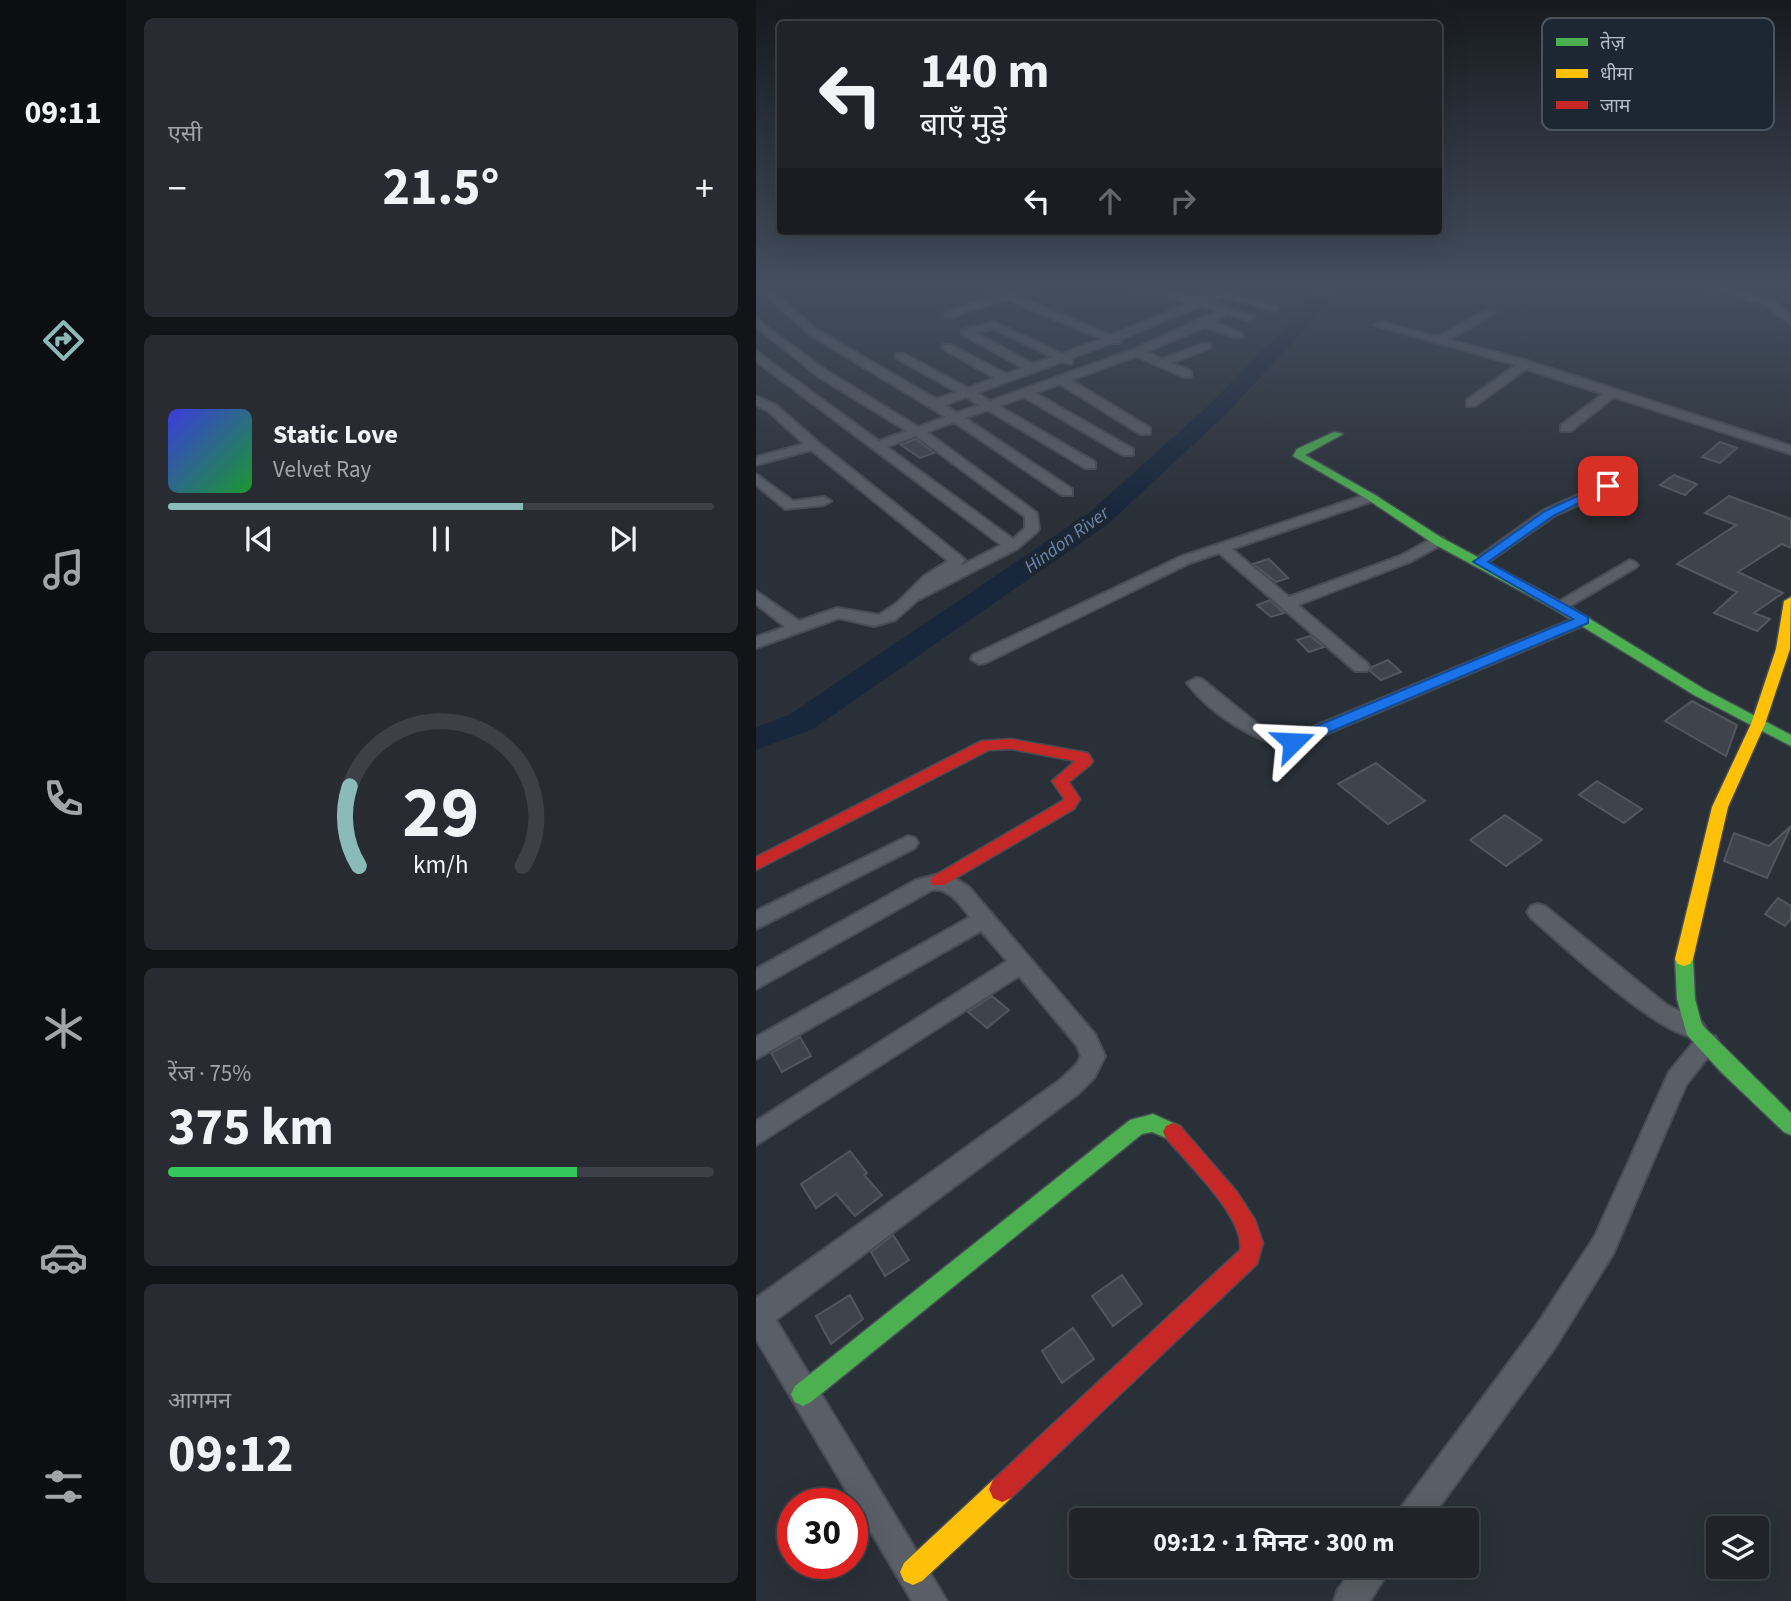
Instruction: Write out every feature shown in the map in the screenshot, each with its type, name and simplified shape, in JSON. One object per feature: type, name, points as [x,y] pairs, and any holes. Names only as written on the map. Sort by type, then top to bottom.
[{"type":"street","points":[[765,362],[1012,546]]},
{"type":"street","points":[[814,362],[823,374],[918,432],[1032,516],[1032,529],[1012,546],[912,597]]},
{"type":"street","points":[[862,362],[934,404],[1067,492]]},
{"type":"street","points":[[911,362],[969,391],[989,406],[1090,465]]},
{"type":"street","points":[[973,362],[1004,379]]},
{"type":"street","points":[[1020,362],[1032,368]]},
{"type":"street","points":[[934,404],[1050,362]]},
{"type":"street","points":[[1068,362],[1085,369]]},
{"type":"street","points":[[877,446],[1106,362]]},
{"type":"street","points":[[1512,362],[1791,450]]},
{"type":"street","points":[[1162,363],[1187,374]]},
{"type":"street","points":[[1471,403],[1524,365]]},
{"type":"street","points":[[1060,378],[1145,431]]},
{"type":"street","points":[[1024,392],[1128,452]]},
{"type":"street","points":[[1566,428],[1612,393]]},
{"type":"street","points":[[756,400],[772,408],[957,560],[925,583],[886,619],[875,621],[851,613],[837,613],[756,643]]},
{"type":"street","points":[[1338,434],[1301,451],[1299,456],[1371,497],[1438,541],[1559,606],[1699,692],[1791,741]]},
{"type":"street","points":[[756,461],[814,445]]},
{"type":"street","points":[[1479,562],[1549,513],[1627,477]]},
{"type":"street","points":[[756,479],[792,506],[824,501]]},
{"type":"street","points":[[979,659],[1185,560],[1371,497]]},
{"type":"street","points":[[1289,603],[1405,559],[1438,541]]},
{"type":"street","points":[[1221,547],[1361,667]]},
{"type":"street","points":[[1559,606],[1630,565]]},
{"type":"street","points":[[756,596],[796,627]]},
{"type":"street","points":[[1701,1036],[1686,999],[1684,957],[1720,807],[1758,724],[1783,649],[1791,601]]},
{"type":"street","points":[[1196,683],[1247,725],[1281,741],[1293,742],[1583,620]]},
{"type":"street","points":[[756,864],[986,745],[1011,744],[1083,757],[1085,761],[1083,766],[1060,781],[1072,799],[1068,805],[938,881],[923,885],[756,980]]},
{"type":"street","points":[[756,921],[908,843]]},
{"type":"street","points":[[931,1601],[803,1394],[757,1314],[1086,1071],[1093,1056],[1092,1048],[953,884],[938,881]]},
{"type":"street","points":[[1538,912],[1659,1012],[1701,1036],[1728,1066],[1791,1126]]},
{"type":"street","points":[[756,1049],[984,919]]},
{"type":"street","points":[[756,1134],[1021,963]]},
{"type":"street","points":[[1420,1508],[1546,1336],[1604,1245],[1677,1079],[1701,1036]]},
{"type":"street","points":[[803,1394],[1137,1126],[1153,1123],[1170,1129],[1243,1221],[1252,1240],[1252,1251],[1246,1261],[913,1572]]},
{"type":"street","points":[[1350,1601],[1367,1578]]},
{"type":"building","points":[[916,439],[934,453],[920,458],[901,445]]},
{"type":"building","points":[[1720,442],[1737,448],[1720,463],[1702,457]]},
{"type":"building","points":[[1674,475],[1697,484],[1685,495],[1660,485]]},
{"type":"building","points":[[1729,496],[1791,519],[1791,548],[1782,544],[1738,572],[1783,593],[1754,613],[1770,619],[1757,631],[1714,613],[1737,592],[1677,564],[1736,525],[1705,513]]},
{"type":"building","points":[[1269,559],[1288,578],[1276,582],[1253,564]]},
{"type":"building","points":[[1270,600],[1284,613],[1271,617],[1257,605]]},
{"type":"building","points":[[1310,636],[1324,647],[1309,652],[1297,640]]},
{"type":"building","points":[[1388,660],[1401,672],[1381,680],[1370,671],[1372,667]]},
{"type":"building","points":[[1692,701],[1737,725],[1726,756],[1665,721]]},
{"type":"building","points":[[1376,763],[1425,801],[1388,824],[1338,784]]},
{"type":"building","points":[[1597,781],[1642,809],[1624,823],[1579,795]]},
{"type":"building","points":[[1505,815],[1542,840],[1506,866],[1470,840]]},
{"type":"building","points":[[1791,826],[1767,878],[1724,861],[1734,833],[1769,846]]},
{"type":"building","points":[[1778,898],[1791,906],[1791,919],[1785,926],[1765,914]]},
{"type":"building","points":[[992,996],[1009,1010],[987,1028],[968,1012]]},
{"type":"building","points":[[800,1037],[811,1056],[782,1072],[771,1053]]},
{"type":"building","points":[[850,1151],[867,1173],[864,1175],[882,1195],[855,1216],[836,1194],[816,1208],[801,1184]]},
{"type":"building","points":[[893,1235],[909,1260],[885,1276],[871,1252]]},
{"type":"building","points":[[1122,1275],[1142,1304],[1113,1326],[1092,1296]]},
{"type":"building","points":[[850,1295],[863,1319],[831,1344],[816,1316]]},
{"type":"building","points":[[1073,1328],[1094,1359],[1062,1383],[1042,1351]]},
{"type":"waterway","name":"Hindon River","points":[[756,739],[801,722],[1099,518],[1217,410],[1263,362]]},
{"type":"traffic: fast","points":[[1338,434],[1301,451],[1299,456],[1371,497],[1438,541],[1559,606],[1699,692],[1791,741]]},
{"type":"traffic: fast","points":[[1684,959],[1686,999],[1694,1029],[1728,1066],[1791,1126]]},
{"type":"traffic: fast","points":[[803,1394],[1137,1126],[1153,1123],[1173,1132]]},
{"type":"traffic: slow","points":[[1684,959],[1720,807],[1758,724],[1783,649],[1791,601]]},
{"type":"traffic: slow","points":[[913,1572],[1002,1489]]},
{"type":"traffic: jam","points":[[756,864],[986,745],[1011,744],[1083,757],[1085,761],[1060,781],[1072,799],[1068,805],[938,881]]},
{"type":"traffic: jam","points":[[1002,1489],[1249,1256],[1252,1240],[1248,1227],[1230,1199],[1173,1132]]},
{"type":"route","points":[[1293,742],[1308,738],[1583,620],[1479,562],[1549,513],[1608,486]]}]
